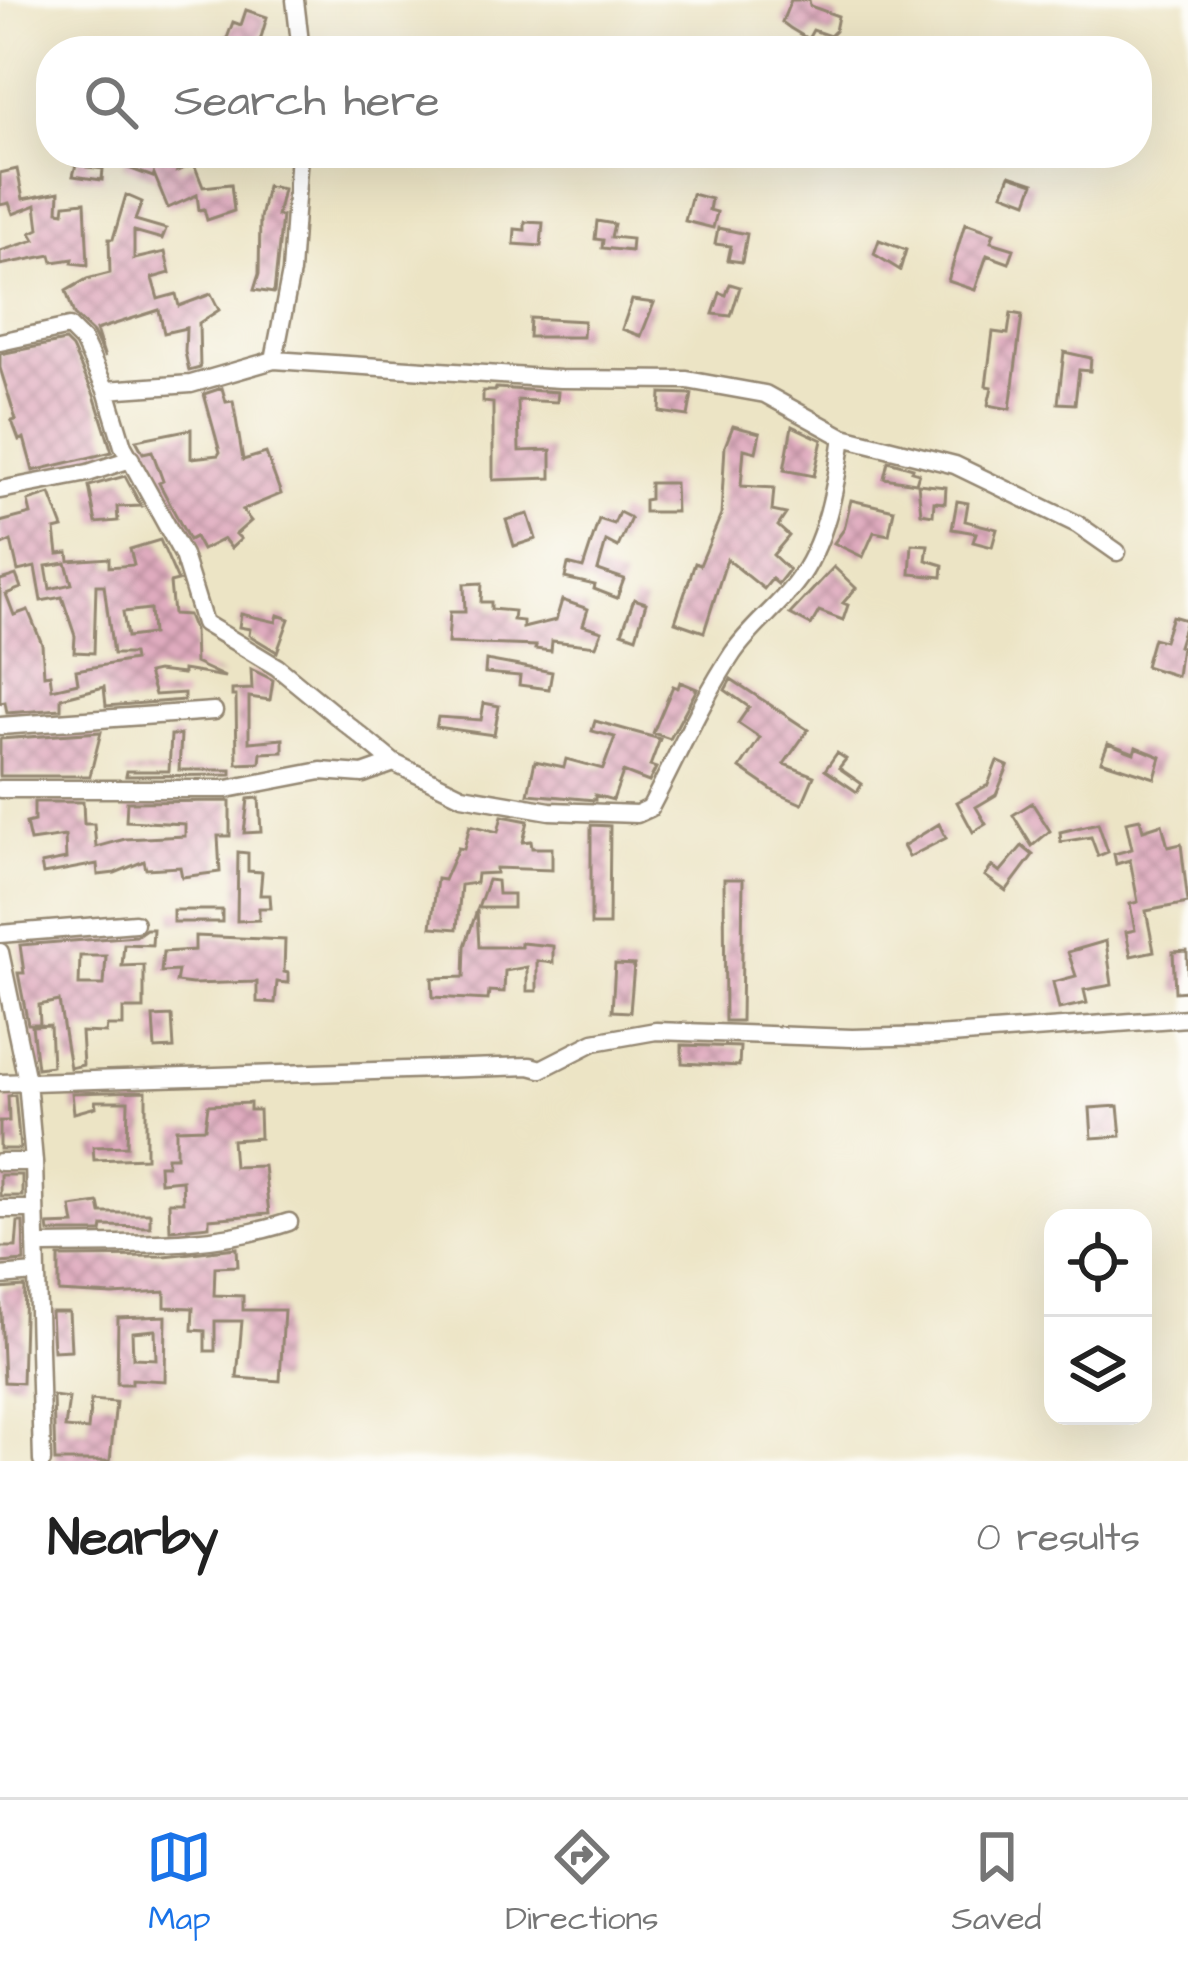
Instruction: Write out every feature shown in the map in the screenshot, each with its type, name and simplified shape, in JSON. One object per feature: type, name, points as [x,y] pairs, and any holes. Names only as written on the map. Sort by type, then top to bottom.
[{"type":"street","points":[[295,0],[299,36]]},
{"type":"street","points":[[274,360],[291,272],[298,168]]},
{"type":"street","points":[[0,342],[69,328],[82,341],[106,390],[130,459],[183,555],[203,623],[277,667],[394,763],[462,796],[550,811],[637,814],[650,808],[730,657],[790,590],[810,559],[834,496],[843,436]]},
{"type":"street","points":[[106,390],[191,384],[274,360],[560,379],[687,380],[765,394],[843,436],[955,465],[1077,524],[1117,552]]},
{"type":"street","points":[[0,490],[88,473],[130,459]]},
{"type":"street","points":[[0,726],[214,711]]},
{"type":"street","points":[[0,789],[227,789],[321,771],[363,774],[394,763]]},
{"type":"street","points":[[0,934],[136,923]]},
{"type":"street","points":[[0,952],[5,1003],[27,1081],[34,1162],[42,1461]]},
{"type":"street","points":[[0,1083],[372,1068],[541,1069],[594,1042],[656,1030],[852,1038],[1188,1018]]},
{"type":"street","points":[[0,1162],[34,1162]]},
{"type":"street","points":[[0,1209],[33,1209]]},
{"type":"street","points":[[36,1245],[187,1241],[260,1232],[289,1222]]},
{"type":"street","points":[[0,1276],[35,1273]]},
{"type":"building","points":[[791,0],[809,0],[810,6],[838,16],[830,36],[813,30],[803,36],[782,22]]},
{"type":"building","points":[[246,10],[267,17],[261,36],[228,36],[233,22],[241,25]]},
{"type":"building","points":[[75,168],[103,169],[102,180],[73,176]]},
{"type":"building","points":[[128,168],[196,168],[203,187],[231,184],[234,211],[207,220],[204,209],[199,210],[197,195],[168,208],[153,177]]},
{"type":"building","points":[[17,169],[23,199],[59,192],[58,211],[64,212],[65,204],[85,202],[88,265],[72,263],[73,259],[53,262],[51,255],[0,265],[0,251],[35,240],[31,233],[39,229],[36,205],[13,214],[9,203],[0,205],[0,173]]},
{"type":"building","points":[[1010,175],[1034,183],[1027,202],[1003,193]]},
{"type":"building","points":[[267,186],[283,189],[277,216],[282,216],[274,293],[254,290]]},
{"type":"building","points":[[692,194],[711,199],[709,210],[717,212],[713,228],[685,221]]},
{"type":"building","points":[[126,195],[142,202],[135,220],[166,229],[162,239],[134,231],[134,259],[165,252],[170,273],[152,278],[158,299],[176,294],[179,306],[211,294],[219,310],[199,323],[200,368],[189,371],[186,328],[164,333],[159,310],[96,330],[105,358],[93,333],[74,315],[66,291],[110,273],[109,239],[113,239]]},
{"type":"building","points":[[597,221],[614,224],[611,237],[632,239],[631,251],[602,248],[603,240],[595,239]]},
{"type":"building","points":[[525,222],[543,223],[541,246],[514,244],[515,229],[525,230]]},
{"type":"building","points":[[965,223],[994,233],[991,242],[1014,249],[1009,263],[987,255],[975,290],[948,281]]},
{"type":"building","points":[[718,228],[747,234],[742,262],[728,260],[731,246],[715,244]]},
{"type":"building","points":[[879,240],[906,250],[900,270],[874,254]]},
{"type":"building","points":[[730,284],[740,287],[731,316],[713,314],[720,293],[726,295]]},
{"type":"building","points":[[632,300],[654,303],[641,336],[622,329]]},
{"type":"building","points":[[1011,313],[1022,315],[1010,409],[988,405],[992,387],[986,386],[993,332],[1008,334]]},
{"type":"building","points":[[530,318],[584,321],[583,337],[529,337]]},
{"type":"building","points":[[65,341],[94,395],[112,452],[33,471],[24,438],[19,440],[12,421],[16,420],[0,354]]},
{"type":"building","points":[[1064,352],[1091,358],[1090,371],[1079,370],[1075,404],[1058,403]]},
{"type":"building","points":[[222,388],[226,402],[233,401],[243,460],[266,453],[281,494],[242,510],[251,521],[236,534],[241,539],[231,548],[224,539],[202,550],[195,537],[189,540],[159,483],[163,481],[152,451],[143,453],[136,440],[191,429],[191,458],[218,455],[204,394]]},
{"type":"building","points":[[483,391],[558,392],[557,402],[518,400],[519,451],[551,450],[551,478],[493,480],[493,403],[483,402]]},
{"type":"building","points":[[661,393],[692,394],[688,416],[660,412]]},
{"type":"building","points":[[733,426],[760,433],[756,452],[744,449],[741,486],[774,488],[772,511],[786,514],[778,526],[789,536],[773,555],[789,570],[778,584],[772,579],[764,589],[727,559],[704,632],[675,622],[695,563],[700,565],[721,515],[725,446]]},
{"type":"building","points":[[792,426],[822,440],[814,476],[784,470]]},
{"type":"building","points":[[888,461],[913,468],[919,473],[916,483],[884,478]]},
{"type":"building","points":[[125,476],[141,506],[117,507],[118,521],[96,523],[89,486]]},
{"type":"building","points":[[650,483],[675,483],[676,512],[644,512]]},
{"type":"building","points":[[918,484],[946,487],[945,503],[934,502],[933,515],[921,513]]},
{"type":"building","points":[[50,494],[63,528],[55,530],[58,554],[68,553],[69,561],[109,558],[109,567],[134,565],[130,549],[160,540],[178,581],[170,583],[173,614],[188,615],[194,630],[195,663],[225,677],[157,671],[148,673],[155,695],[184,693],[184,700],[106,706],[104,687],[61,698],[61,709],[7,713],[5,702],[0,703],[0,580],[16,575],[21,588],[6,594],[14,615],[28,610],[52,689],[78,683],[76,670],[134,660],[133,654],[113,654],[104,585],[96,585],[94,653],[74,652],[75,636],[62,597],[41,601],[35,567],[18,571],[11,541],[0,546],[0,522],[31,514],[28,501]],"holes":[[[66,563],[72,584],[50,589],[46,566]],[[150,609],[152,634],[127,637],[123,612]]]},
{"type":"building","points":[[851,500],[894,510],[889,535],[874,532],[863,557],[834,543],[844,529]]},
{"type":"building","points":[[957,501],[968,503],[965,521],[997,529],[992,547],[973,542],[976,533],[952,529]]},
{"type":"building","points":[[619,512],[631,518],[618,547],[606,541],[598,570],[624,579],[617,598],[594,589],[595,585],[565,578],[568,564],[583,568],[599,519],[614,524]]},
{"type":"building","points":[[528,514],[536,539],[514,546],[506,520]]},
{"type":"building","points":[[912,544],[928,545],[926,560],[943,565],[942,577],[910,574]]},
{"type":"building","points":[[834,567],[856,588],[843,603],[848,605],[843,620],[819,611],[811,625],[790,614]]},
{"type":"building","points":[[482,583],[481,602],[491,602],[491,609],[514,611],[513,620],[523,621],[523,628],[556,620],[562,600],[588,609],[583,625],[602,631],[596,646],[552,641],[551,651],[536,646],[448,643],[450,612],[465,612],[464,584]]},
{"type":"building","points":[[634,599],[646,603],[636,637],[622,632]]},
{"type":"building","points":[[241,614],[276,622],[278,615],[289,619],[277,652],[249,635],[250,629],[239,627]]},
{"type":"building","points":[[1172,616],[1186,620],[1178,646],[1177,676],[1145,666],[1153,638],[1164,641]]},
{"type":"building","points":[[486,660],[552,672],[549,689],[519,685],[520,676],[485,673]]},
{"type":"building","points":[[251,669],[273,680],[270,700],[249,697],[249,742],[283,739],[283,752],[261,753],[260,763],[237,764],[232,690],[252,689]]},
{"type":"building","points":[[731,679],[808,730],[784,764],[814,776],[802,804],[740,768],[760,738],[738,723],[749,707],[725,690]]},
{"type":"building","points":[[680,682],[697,689],[670,739],[653,733],[673,686],[678,688]]},
{"type":"building","points":[[484,703],[499,706],[494,735],[436,727],[438,717],[481,720]]},
{"type":"building","points":[[595,721],[660,739],[649,782],[623,772],[613,800],[595,795],[595,800],[528,794],[535,761],[564,767],[566,759],[603,769],[615,737],[592,731]]},
{"type":"building","points":[[101,732],[90,776],[0,776],[0,739]]},
{"type":"building","points":[[171,735],[181,735],[179,770],[231,770],[231,775],[126,776],[127,771],[169,771]]},
{"type":"building","points":[[1108,743],[1161,757],[1155,778],[1101,761]]},
{"type":"building","points":[[837,753],[846,759],[839,768],[862,784],[857,792],[825,770]]},
{"type":"building","points":[[997,761],[1008,766],[996,795],[976,807],[986,824],[973,832],[957,802],[988,785]]},
{"type":"building","points":[[259,798],[261,832],[244,833],[248,799]]},
{"type":"building","points":[[230,801],[230,836],[218,836],[220,872],[182,877],[180,867],[146,869],[144,861],[115,873],[98,875],[97,864],[43,874],[41,864],[66,859],[65,836],[30,841],[26,823],[34,821],[34,802],[83,802],[84,824],[94,824],[96,847],[125,839],[185,836],[185,824],[126,821],[127,802]]},
{"type":"building","points":[[1032,803],[1050,831],[1032,846],[1013,815]]},
{"type":"building","points":[[502,816],[528,821],[523,842],[531,841],[532,848],[552,848],[552,870],[496,868],[496,873],[477,874],[476,883],[461,885],[457,929],[431,927],[437,879],[444,880],[458,848],[464,849],[470,825],[498,832]]},
{"type":"building","points":[[1140,819],[1143,830],[1162,824],[1168,847],[1181,844],[1188,903],[1146,911],[1154,951],[1131,956],[1126,932],[1135,930],[1130,904],[1138,902],[1130,860],[1116,864],[1114,854],[1132,849],[1126,822]]},
{"type":"building","points":[[1098,823],[1108,852],[1098,856],[1091,837],[1061,842],[1060,832]]},
{"type":"building","points":[[939,824],[946,838],[909,857],[903,846]]},
{"type":"building","points":[[591,825],[610,826],[609,925],[591,925]]},
{"type":"building","points":[[1022,846],[1033,855],[1006,891],[985,876],[992,866],[1000,872]]},
{"type":"building","points":[[238,852],[248,853],[248,871],[262,872],[260,895],[270,895],[271,908],[259,908],[259,920],[237,921]]},
{"type":"building","points":[[724,879],[743,879],[741,1021],[725,1021]]},
{"type":"building","points":[[488,880],[497,881],[498,894],[513,894],[513,908],[478,908]]},
{"type":"building","points":[[173,910],[222,910],[222,922],[173,922]]},
{"type":"building","points":[[477,910],[479,947],[553,946],[553,963],[537,961],[537,991],[527,991],[527,967],[505,971],[504,992],[489,991],[488,1000],[433,997],[432,978],[464,977],[465,946]]},
{"type":"building","points":[[153,929],[152,945],[124,944],[122,966],[144,965],[144,1009],[123,1009],[123,1026],[107,1026],[106,1033],[81,1032],[83,1065],[70,1068],[59,1001],[39,1005],[40,1024],[28,1024],[18,973],[24,973],[20,945],[136,936]],"holes":[[[80,956],[106,956],[104,985],[79,985]]]},
{"type":"building","points":[[195,936],[285,940],[288,983],[277,982],[275,1003],[257,1002],[257,982],[192,984],[176,982],[178,971],[161,972],[163,952],[195,950]]},
{"type":"building","points":[[1106,941],[1112,985],[1084,990],[1087,1003],[1059,1009],[1053,982],[1076,976],[1068,952]]},
{"type":"building","points":[[1187,951],[1188,991],[1175,992],[1173,952]]},
{"type":"building","points":[[615,964],[634,965],[630,1012],[612,1011]]},
{"type":"building","points":[[172,1016],[174,1048],[155,1049],[153,1017]]},
{"type":"building","points":[[50,1025],[52,1066],[37,1068],[32,1026]]},
{"type":"building","points":[[682,1045],[740,1047],[739,1066],[682,1063]]},
{"type":"building","points":[[146,1091],[146,1158],[94,1160],[93,1147],[127,1146],[128,1101],[95,1101],[96,1107],[74,1113],[72,1093]]},
{"type":"building","points":[[15,1095],[20,1149],[0,1149],[0,1121],[9,1121],[8,1096]]},
{"type":"building","points":[[250,1103],[250,1110],[259,1110],[260,1138],[232,1140],[234,1167],[264,1166],[269,1214],[209,1219],[209,1226],[170,1230],[169,1202],[183,1202],[182,1180],[160,1182],[159,1165],[167,1165],[167,1157],[176,1157],[176,1129],[205,1128],[208,1105]]},
{"type":"building","points":[[1118,1106],[1121,1136],[1092,1138],[1090,1108]]},
{"type":"building","points":[[0,1175],[22,1175],[22,1196],[0,1196]]},
{"type":"building","points":[[99,1203],[101,1213],[150,1213],[150,1227],[49,1232],[48,1225],[74,1224],[71,1207]]},
{"type":"building","points":[[18,1222],[23,1222],[24,1261],[0,1263],[0,1247],[16,1247]]},
{"type":"building","points":[[237,1248],[238,1266],[215,1267],[214,1295],[243,1296],[243,1310],[284,1310],[280,1381],[237,1378],[242,1321],[215,1321],[215,1351],[205,1351],[205,1331],[192,1330],[193,1308],[165,1307],[165,1292],[59,1292],[59,1257],[164,1256]]},
{"type":"building","points":[[25,1287],[22,1383],[4,1382],[0,1289]]},
{"type":"building","points":[[51,1312],[69,1312],[71,1350],[53,1351]]},
{"type":"building","points":[[166,1316],[165,1381],[132,1379],[132,1384],[117,1384],[118,1318]],"holes":[[[155,1330],[156,1359],[133,1358],[132,1332]]]},
{"type":"building","points":[[53,1396],[69,1398],[65,1428],[88,1430],[91,1400],[116,1402],[110,1461],[55,1461]]}]
